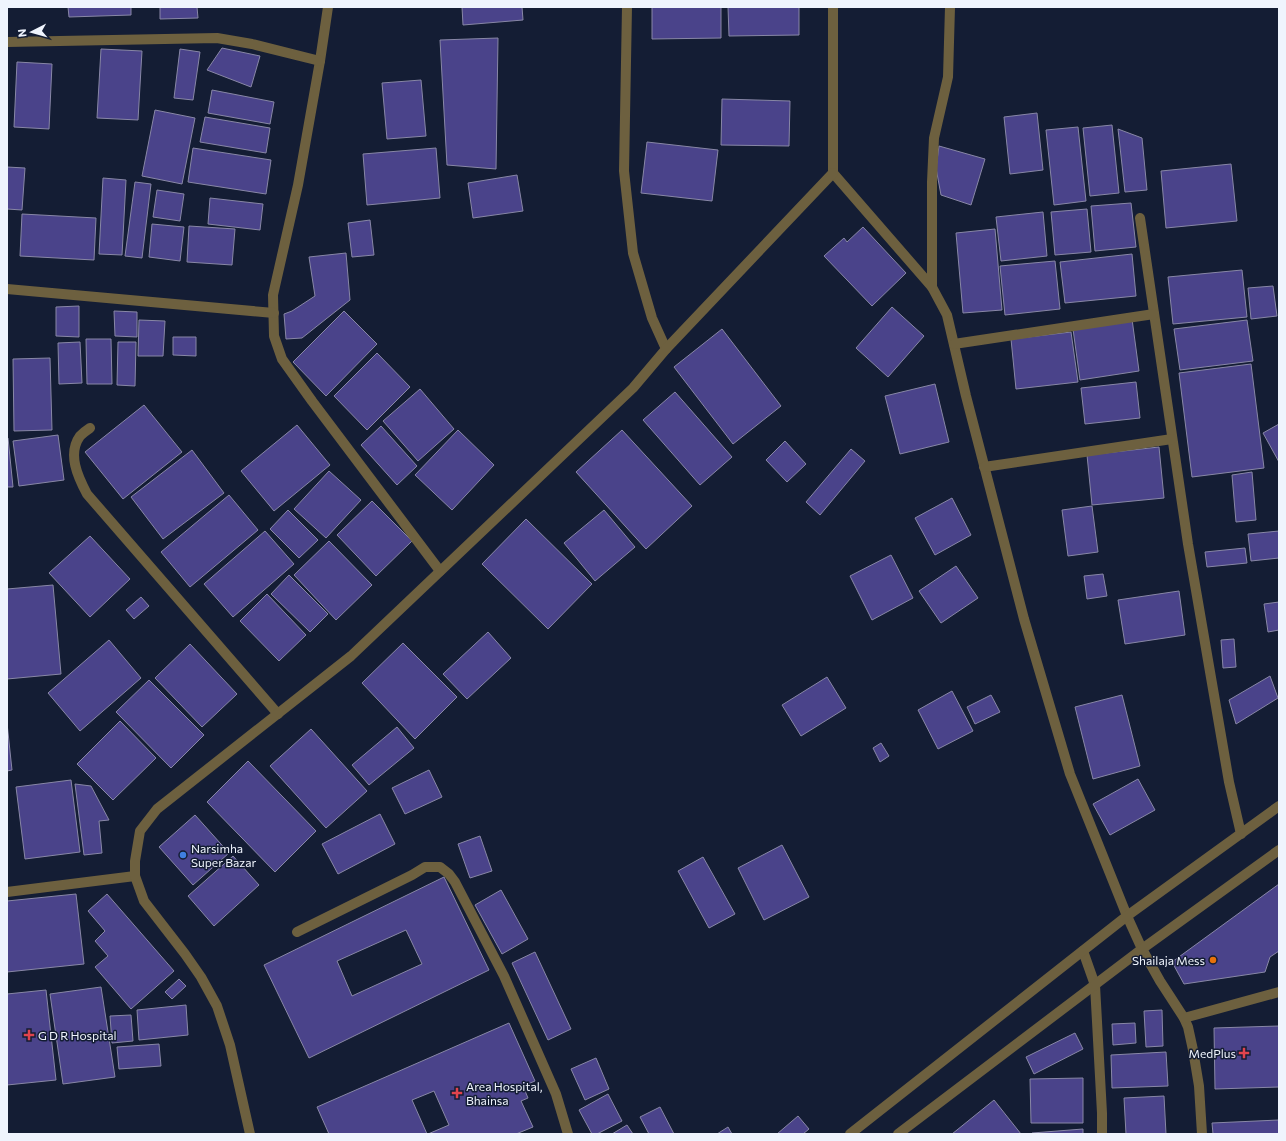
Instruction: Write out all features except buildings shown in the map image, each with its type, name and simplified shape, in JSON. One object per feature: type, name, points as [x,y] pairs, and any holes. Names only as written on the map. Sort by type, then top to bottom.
[{"type":"street","points":[[328,7],[298,185],[273,295],[274,336],[282,359],[440,571]]},
{"type":"street","points":[[627,7],[624,171],[633,253],[652,318],[666,349]]},
{"type":"street","points":[[833,7],[833,173],[932,288],[947,315],[984,466],[1024,619],[1070,774],[1126,916],[1142,950],[1188,1027],[1199,1086],[1202,1134]]},
{"type":"street","points":[[932,288],[932,182],[934,138],[948,77],[950,7]]},
{"type":"street","points":[[7,42],[217,38],[252,44],[320,61]]},
{"type":"street","points":[[250,1134],[230,1045],[217,1006],[201,977],[144,901],[135,876],[135,861],[140,832],[157,809],[351,656],[633,388],[666,349],[833,173]]},
{"type":"street","points":[[1140,218],[1190,559],[1229,782],[1241,834]]},
{"type":"street","points":[[7,289],[274,313]]},
{"type":"street","points":[[954,344],[1154,314]]},
{"type":"street","points":[[90,428],[81,435],[74,451],[76,471],[87,494],[278,714]]},
{"type":"street","points":[[984,466],[1172,439]]},
{"type":"street","points":[[850,1134],[1126,916],[1279,806]]},
{"type":"street","points":[[898,1134],[1095,985],[1279,850]]},
{"type":"street","points":[[297,932],[412,875],[425,867],[440,867],[450,874],[504,976],[556,1094],[568,1134]]},
{"type":"street","points":[[7,892],[135,876]]},
{"type":"street","points":[[1083,951],[1095,985],[1102,1134]]},
{"type":"street","points":[[1184,1018],[1279,992]]},
{"type":"place","name":"Narsimha Super Bazar","points":[[183,855]]},
{"type":"place","name":"Shailaja Mess","points":[[1213,960]]},
{"type":"place","name":"G D R Hospital","points":[[29,1035]]},
{"type":"place","name":"MedPlus","points":[[1244,1053]]},
{"type":"place","name":"Area Hospital, Bhainsa","points":[[457,1093]]}]
